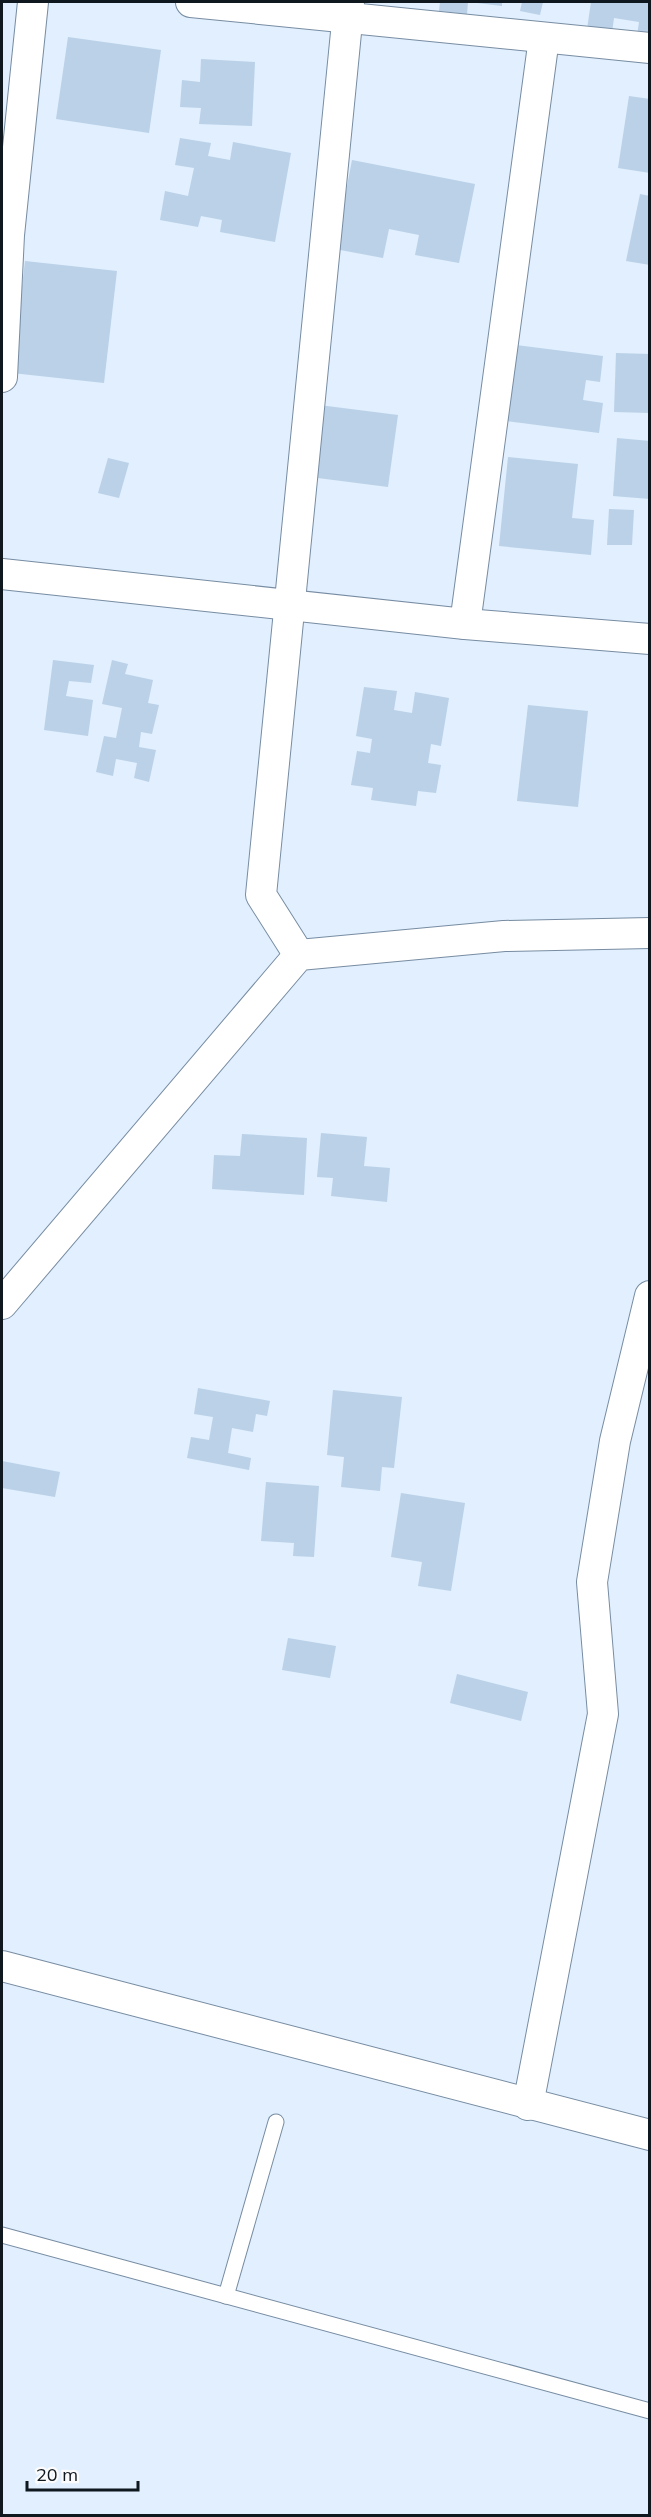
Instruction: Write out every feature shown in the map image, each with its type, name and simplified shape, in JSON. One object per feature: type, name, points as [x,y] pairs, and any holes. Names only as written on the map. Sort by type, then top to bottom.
[{"type":"street","points":[[2,377],[5,234],[33,2]]},
{"type":"street","points":[[191,2],[348,10],[544,38],[650,48]]},
{"type":"street","points":[[299,955],[261,896],[348,10]]},
{"type":"street","points":[[465,624],[544,38]]},
{"type":"street","points":[[2,574],[290,603],[465,624],[650,639]]},
{"type":"street","points":[[2,1304],[299,955],[504,936],[650,933]]},
{"type":"street","points":[[528,2104],[603,1714],[592,1582],[615,1441],[650,1296]]},
{"type":"street","points":[[2,1966],[650,2135]]},
{"type":"lane","points":[[226,2296],[276,2122]]},
{"type":"lane","points":[[2,2235],[650,2411]]},
{"type":"building","points":[[440,2],[468,2],[467,14],[439,11]]},
{"type":"building","points":[[469,2],[502,2],[502,6]]},
{"type":"building","points":[[522,2],[543,2],[540,15],[520,11]]},
{"type":"building","points":[[591,2],[650,2],[650,38],[637,36],[639,22],[614,18],[611,40],[586,36]]},
{"type":"building","points":[[68,37],[161,50],[149,133],[56,119]]},
{"type":"building","points":[[201,59],[255,62],[252,126],[199,124],[201,108],[180,107],[182,80],[200,82]]},
{"type":"building","points":[[629,96],[650,99],[650,173],[618,168]]},
{"type":"building","points":[[180,138],[211,143],[208,156],[230,160],[233,142],[291,153],[275,242],[220,232],[222,220],[201,216],[198,227],[160,220],[165,191],[188,196],[194,168],[175,165]]},
{"type":"building","points":[[352,160],[475,184],[459,263],[415,255],[419,235],[389,229],[383,258],[335,249]]},
{"type":"building","points":[[640,194],[650,196],[650,265],[626,261]]},
{"type":"building","points":[[25,261],[117,271],[104,383],[12,373]]},
{"type":"building","points":[[508,344],[603,356],[600,382],[586,380],[583,400],[603,403],[599,433],[498,420]]},
{"type":"building","points":[[616,353],[650,354],[650,413],[614,412]]},
{"type":"building","points":[[319,405],[398,415],[388,487],[310,477]]},
{"type":"building","points":[[617,438],[650,441],[650,499],[613,496]]},
{"type":"building","points":[[508,457],[578,464],[572,518],[594,520],[591,555],[499,546]]},
{"type":"building","points":[[108,458],[129,463],[119,498],[98,493]]},
{"type":"building","points":[[609,509],[634,510],[632,545],[607,545]]},
{"type":"building","points":[[53,660],[94,665],[91,683],[69,681],[66,696],[93,700],[88,736],[44,730]]},
{"type":"building","points":[[112,660],[128,664],[125,674],[153,680],[148,703],[159,705],[152,734],[141,732],[139,747],[156,750],[149,782],[134,778],[137,763],[116,759],[113,776],[96,772],[104,736],[116,738],[122,708],[102,704]]},
{"type":"building","points":[[364,687],[397,691],[394,710],[412,713],[415,692],[449,698],[441,746],[431,744],[428,763],[441,765],[436,793],[418,791],[416,806],[371,800],[373,788],[351,785],[357,751],[370,753],[372,739],[356,736]]},
{"type":"building","points":[[528,705],[588,711],[578,807],[517,801]]},
{"type":"building","points":[[321,1133],[367,1137],[364,1166],[390,1168],[387,1202],[331,1196],[333,1178],[317,1177]]},
{"type":"building","points":[[242,1134],[307,1138],[304,1195],[212,1189],[214,1155],[240,1156]]},
{"type":"building","points":[[198,1388],[270,1401],[267,1416],[256,1414],[253,1432],[232,1428],[228,1453],[251,1458],[249,1470],[187,1458],[191,1437],[209,1440],[213,1417],[194,1414]]},
{"type":"building","points":[[333,1390],[402,1397],[394,1468],[382,1467],[380,1491],[341,1487],[344,1457],[327,1455]]},
{"type":"building","points":[[2,1461],[60,1472],[55,1497],[2,1488]]},
{"type":"building","points":[[266,1482],[319,1486],[314,1557],[293,1556],[294,1543],[261,1541]]},
{"type":"building","points":[[401,1493],[465,1503],[451,1591],[418,1586],[422,1562],[391,1557]]},
{"type":"building","points":[[288,1638],[336,1646],[330,1678],[282,1670]]},
{"type":"building","points":[[457,1674],[528,1692],[521,1721],[450,1703]]}]
